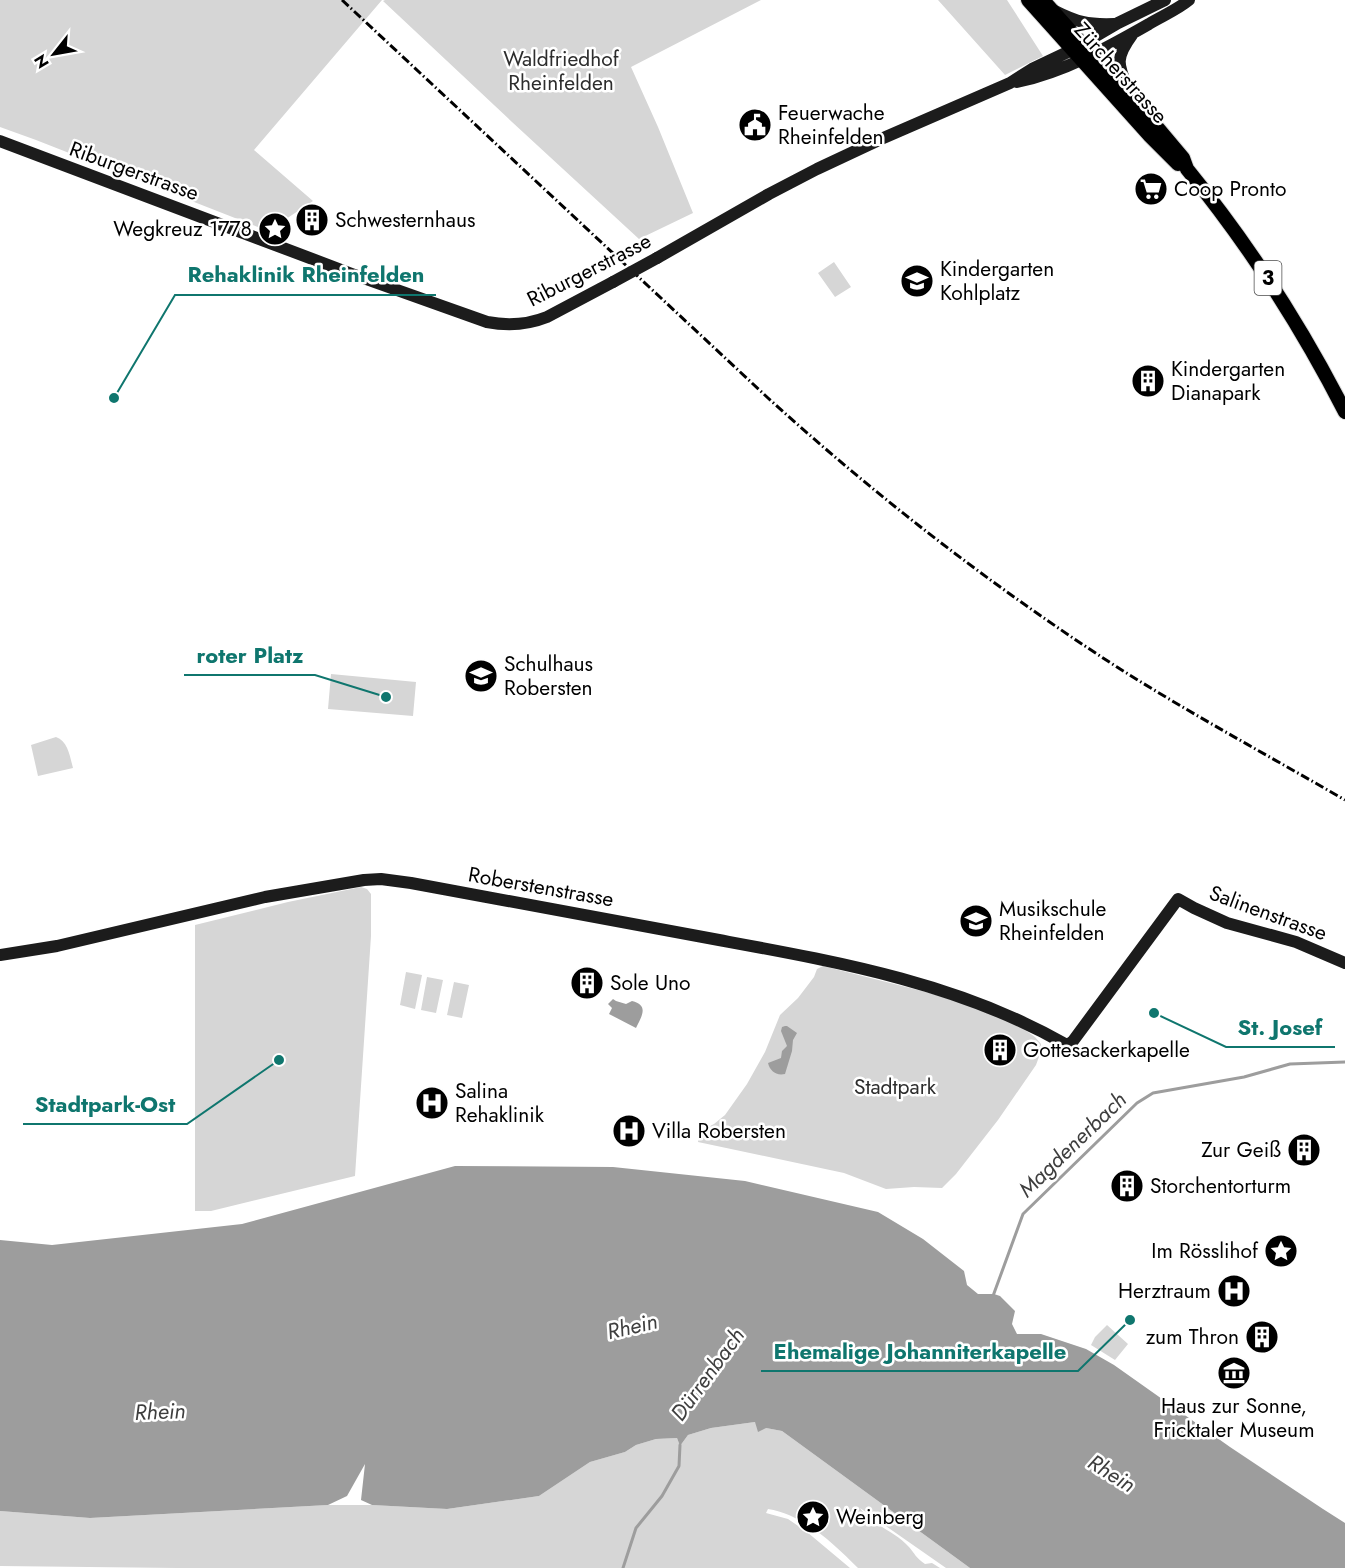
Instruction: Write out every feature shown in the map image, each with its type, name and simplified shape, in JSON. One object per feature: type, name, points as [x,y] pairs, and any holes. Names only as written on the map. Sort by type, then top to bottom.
[{"type":"main road","name":"Zürcherstrasse","points":[[1028,0],[1130,95],[1183,158],[1187,170]]},
{"type":"main road","name":"Zürcherstrasse","points":[[1048,5],[1082,52],[1150,136],[1187,170],[1238,235],[1274,288],[1322,367],[1345,412]]},
{"type":"street","name":"Riburgerstrasse","points":[[1082,52],[1118,23],[1165,0]]},
{"type":"street","name":"Riburgerstrasse","points":[[0,141],[470,317],[510,325],[547,317],[817,169],[1010,84],[1032,69],[1134,33],[1189,0]]},
{"type":"street","points":[[1048,5],[1074,20],[1088,24],[1118,23]]},
{"type":"street","name":"Riburgerstrasse","points":[[1130,95],[1119,61],[1121,53],[1134,33]]},
{"type":"street","name":"Roberstenstrasse","points":[[0,955],[57,946],[265,897],[381,879],[552,908],[835,962],[922,983],[1005,1014],[1065,1044]]},
{"type":"street","name":"Salinenstrasse","points":[[1065,1044],[1073,1041],[1178,899],[1227,923],[1296,942],[1345,963]]},
{"type":"green space","points":[[0,0],[382,0],[254,150],[313,201],[268,231],[0,127]]},
{"type":"green space","name":"Waldfriedhof Rheinfelden","points":[[761,0],[631,67],[693,213],[639,239],[383,1]]},
{"type":"green space","points":[[938,0],[1007,0],[1043,56],[1005,75]]},
{"type":"green space","points":[[834,262],[851,287],[835,297],[818,273]]},
{"type":"green space","points":[[331,674],[416,682],[413,716],[328,709]]},
{"type":"green space","points":[[56,737],[66,746],[73,768],[38,776],[31,745]]},
{"type":"green space","points":[[361,887],[367,889],[371,894],[371,936],[355,1176],[211,1211],[195,1211],[195,925]]},
{"type":"green space","name":"Stadtpark","points":[[823,966],[926,992],[998,1014],[1028,1032],[1041,1044],[1036,1065],[998,1120],[956,1174],[942,1188],[886,1189],[844,1173],[698,1142],[700,1131],[725,1115],[747,1084],[765,1052],[780,1015],[798,998],[814,977],[817,969]]},
{"type":"green space","points":[[406,972],[422,975],[415,1009],[400,1005]]},
{"type":"green space","points":[[427,977],[443,980],[436,1013],[421,1010]]},
{"type":"green space","points":[[454,982],[469,985],[462,1018],[447,1015]]},
{"type":"green space","points":[[1107,1325],[1128,1344],[1115,1360],[1091,1345],[1095,1337]]},
{"type":"green space","points":[[755,1422],[766,1428],[782,1431],[970,1568],[946,1568],[860,1508],[871,1519],[904,1542],[922,1562],[932,1563],[940,1568],[858,1568],[817,1531],[794,1517],[768,1509],[766,1513],[788,1519],[850,1568],[0,1566],[0,1511],[90,1518],[328,1505],[447,1509],[539,1496],[590,1462],[625,1452],[636,1445],[656,1439],[677,1438],[680,1446],[688,1435],[711,1428]]},
{"type":"water","points":[[613,999],[626,1004],[632,1001],[641,1005],[643,1012],[636,1028],[609,1014],[612,1008],[608,1004]]},
{"type":"water","points":[[787,1026],[797,1033],[793,1040],[785,1074],[776,1074],[768,1063],[781,1058],[782,1051],[787,1046],[781,1031],[782,1027]]},
{"type":"water","name":"Rhein","points":[[455,1166],[613,1167],[745,1181],[878,1212],[923,1239],[964,1271],[967,1285],[978,1294],[1000,1296],[1015,1311],[1012,1324],[1017,1334],[1041,1334],[1086,1349],[1114,1365],[1230,1447],[1345,1523],[1345,1568],[970,1568],[782,1431],[766,1428],[758,1432],[755,1422],[711,1428],[688,1435],[680,1446],[677,1438],[656,1439],[636,1445],[625,1452],[590,1462],[539,1496],[447,1509],[372,1505],[361,1500],[365,1464],[347,1496],[328,1505],[90,1518],[0,1511],[0,1240],[52,1245],[242,1224]]},
{"type":"waterway","name":"Magdenerbach","points":[[993,1296],[1023,1214],[1137,1103],[1153,1093],[1244,1077],[1290,1064],[1345,1062]]},
{"type":"waterway","name":"Dürrenbach","points":[[623,1568],[636,1528],[662,1496],[679,1466],[680,1445]]},
{"type":"railway","points":[[342,0],[768,398],[894,506],[1025,605],[1117,667],[1345,800]]},
{"type":"place","name":"Feuerwache Rheinfelden","points":[[755,125]]},
{"type":"place","name":"Coop Pronto","points":[[1151,189]]},
{"type":"place","name":"Schwesternhaus","points":[[312,220]]},
{"type":"place","name":"Wegkreuz 1778","points":[[275,229]]},
{"type":"place","name":"Kindergarten Kohlplatz","points":[[917,281]]},
{"type":"place","name":"Kindergarten Dianapark","points":[[1148,381]]},
{"type":"place","name":"Rehaklinik Rheinfelden","points":[[114,398]]},
{"type":"place","name":"Schulhaus Robersten","points":[[481,676]]},
{"type":"place","name":"roter Platz","points":[[386,697]]},
{"type":"place","name":"Musikschule Rheinfelden","points":[[976,921]]},
{"type":"place","name":"Sole Uno","points":[[587,983]]},
{"type":"place","name":"St. Josef","points":[[1154,1013]]},
{"type":"place","name":"Gottesackerkapelle","points":[[1000,1050]]},
{"type":"place","name":"Stadtpark-Ost","points":[[279,1060]]},
{"type":"place","name":"Salina Rehaklinik","points":[[432,1103]]},
{"type":"place","name":"Villa Robersten","points":[[629,1131]]},
{"type":"place","name":"Zur Geiß","points":[[1304,1150]]},
{"type":"place","name":"Storchentorturm","points":[[1127,1186]]},
{"type":"place","name":"Im Rösslihof","points":[[1281,1251]]},
{"type":"place","name":"Herztraum","points":[[1234,1291]]},
{"type":"place","name":"Ehemalige Johanniterkapelle","points":[[1130,1320]]},
{"type":"place","name":"zum Thron","points":[[1262,1337]]},
{"type":"place","name":"Haus zur Sonne, Fricktaler Museum","points":[[1234,1373]]},
{"type":"place","name":"Weinberg","points":[[813,1517]]}]
